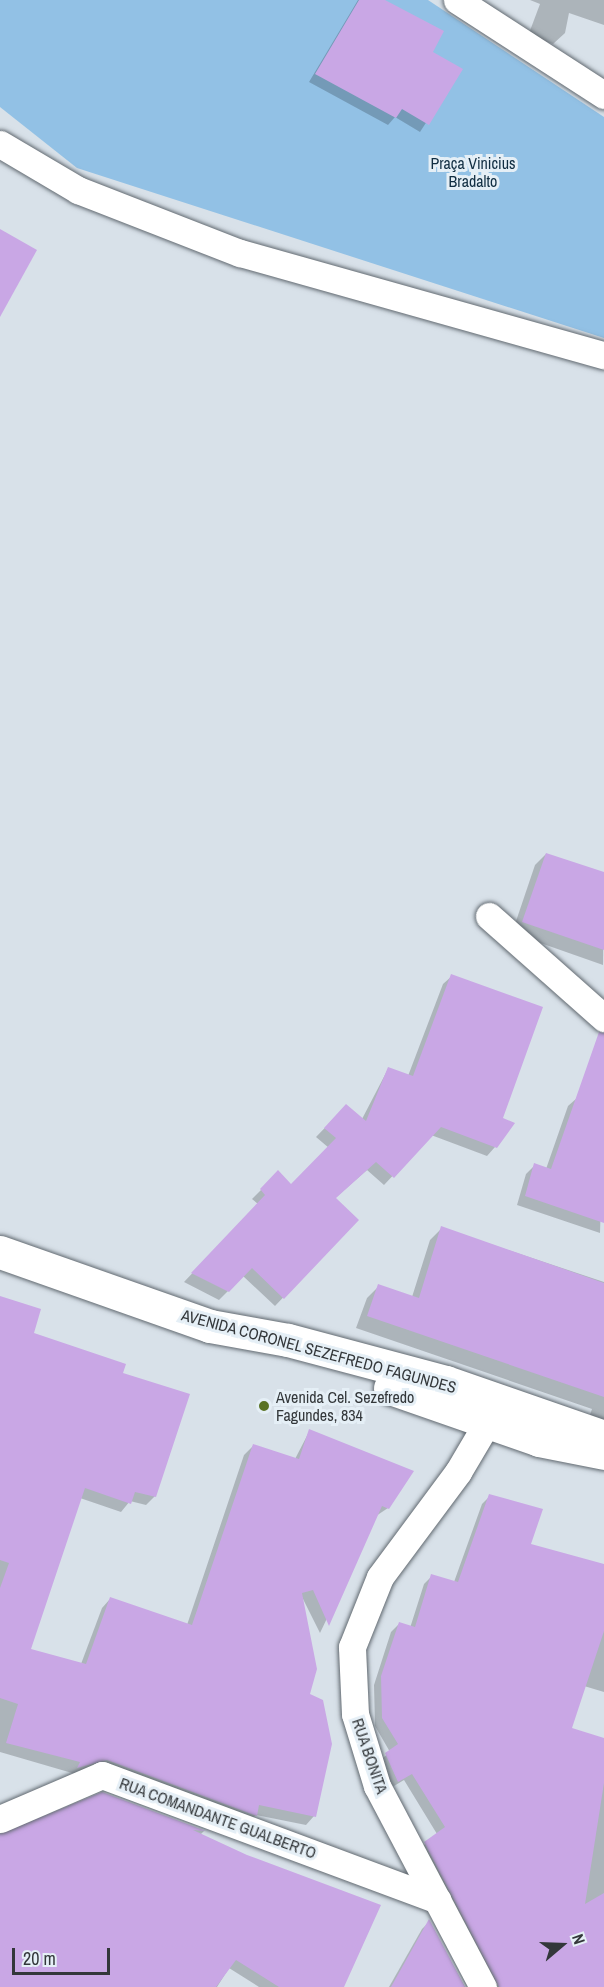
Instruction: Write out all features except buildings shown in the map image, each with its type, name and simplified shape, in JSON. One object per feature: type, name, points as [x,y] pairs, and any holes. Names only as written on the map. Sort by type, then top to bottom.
[{"type":"main road","name":"AVENIDA CORONEL SEZEFREDO FAGUNDES","points":[[0,1252],[210,1326],[494,1411]]},
{"type":"main road","points":[[494,1411],[604,1437]]},
{"type":"main road","points":[[494,1411],[604,1453]]},
{"type":"street","points":[[457,0],[604,95]]},
{"type":"street","points":[[3,146],[78,190],[240,253],[604,355]]},
{"type":"street","points":[[489,916],[604,1018]]},
{"type":"street","name":"RUA BONITA","points":[[483,1987],[377,1786],[355,1714],[352,1647],[380,1577],[458,1472],[494,1411]]},
{"type":"street","name":"RUA COMANDANTE GUALBERTO","points":[[0,1819],[102,1775],[438,1900]]},
{"type":"green space","name":"Praça Vinicius Bradalto","points":[[0,0],[428,0],[604,117],[604,338],[77,168],[0,107]]},
{"type":"place","name":"Avenida Cel. Sezefredo Fagundes, 834","points":[[264,1406]]}]
